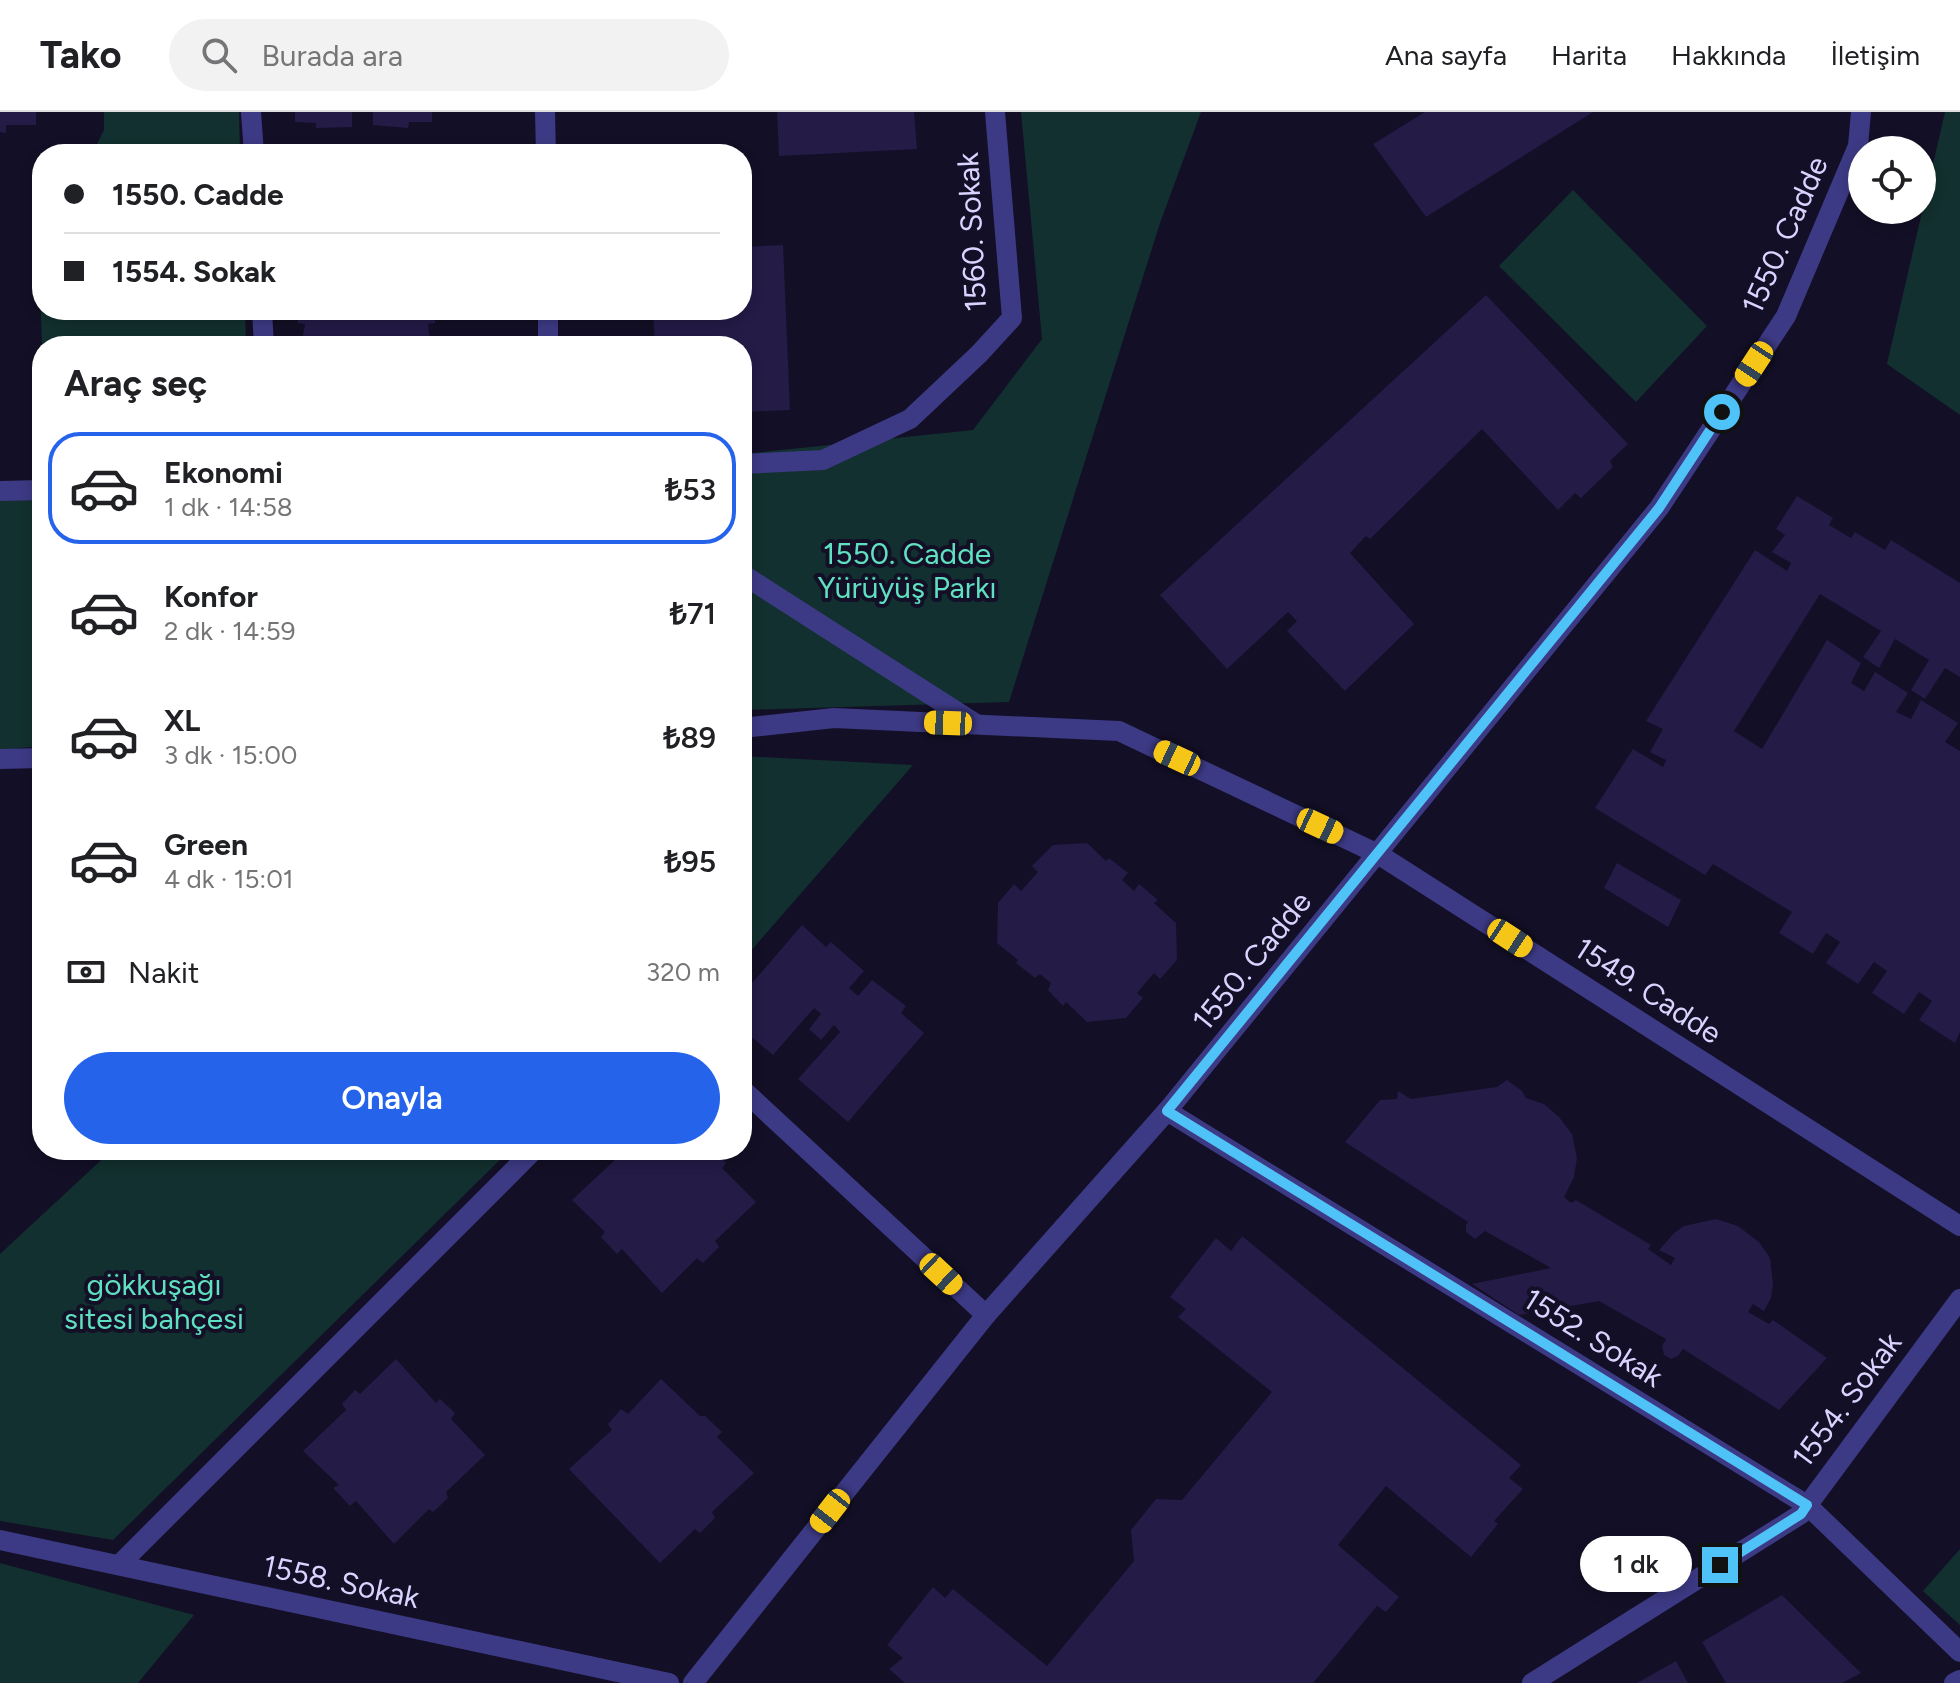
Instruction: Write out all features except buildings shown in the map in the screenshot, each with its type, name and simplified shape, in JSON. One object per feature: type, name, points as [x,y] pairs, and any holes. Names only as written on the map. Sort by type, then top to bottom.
[{"type":"street","points":[[251,112],[253,144]]},
{"type":"street","points":[[545,112],[546,144]]},
{"type":"street","name":"1560. Sokak","points":[[752,464],[823,460],[910,419],[1012,318],[995,112]]},
{"type":"street","name":"1550. Cadde","points":[[693,1683],[986,1315],[1167,1111],[1659,508],[1786,316],[1858,146],[1861,112]]},
{"type":"street","points":[[0,491],[32,490]]},
{"type":"street","points":[[752,580],[976,724]]},
{"type":"street","name":"1549. Cadde","points":[[752,727],[834,718],[1119,731],[1378,854],[1960,1226]]},
{"type":"street","points":[[0,759],[32,758]]},
{"type":"street","points":[[752,1098],[986,1315]]},
{"type":"street","name":"1552. Sokak","points":[[1167,1111],[1807,1505],[1960,1652]]},
{"type":"street","points":[[120,1564],[524,1160]]},
{"type":"street","name":"1554. Sokak","points":[[1532,1683],[1801,1514],[1960,1299]]},
{"type":"street","name":"1558. Sokak","points":[[0,1540],[669,1683]]},
{"type":"street","points":[[1954,1683],[1960,1680]]},
{"type":"green space","points":[[104,112],[239,112],[240,144],[97,144],[104,130]]},
{"type":"green space","name":"1550. Cadde Yürüyüş Parkı","points":[[1021,112],[1201,112],[1160,223],[1009,702],[752,710],[752,453],[973,430],[1042,339]]},
{"type":"green space","points":[[1945,112],[1960,112],[1960,415],[1887,364],[1919,224],[1936,224],[1936,151]]},
{"type":"green space","points":[[1573,190],[1707,326],[1636,402],[1499,266]]},
{"type":"green space","points":[[41,320],[245,320],[246,336],[42,336]]},
{"type":"green space","points":[[32,498],[32,747],[0,750],[0,499]]},
{"type":"green space","points":[[752,757],[913,765],[752,950]]},
{"type":"green space","name":"gökkuşağı sitesi bahçesi","points":[[101,1160],[500,1160],[113,1540],[0,1521],[0,1254]]},
{"type":"green space","points":[[1960,1549],[1960,1625],[1923,1591]]},
{"type":"green space","points":[[0,1563],[194,1615],[138,1683],[0,1683]]},
{"type":"route","points":[[1720,1565],[1801,1514],[1807,1505],[1167,1111],[1659,508],[1722,412]]}]
